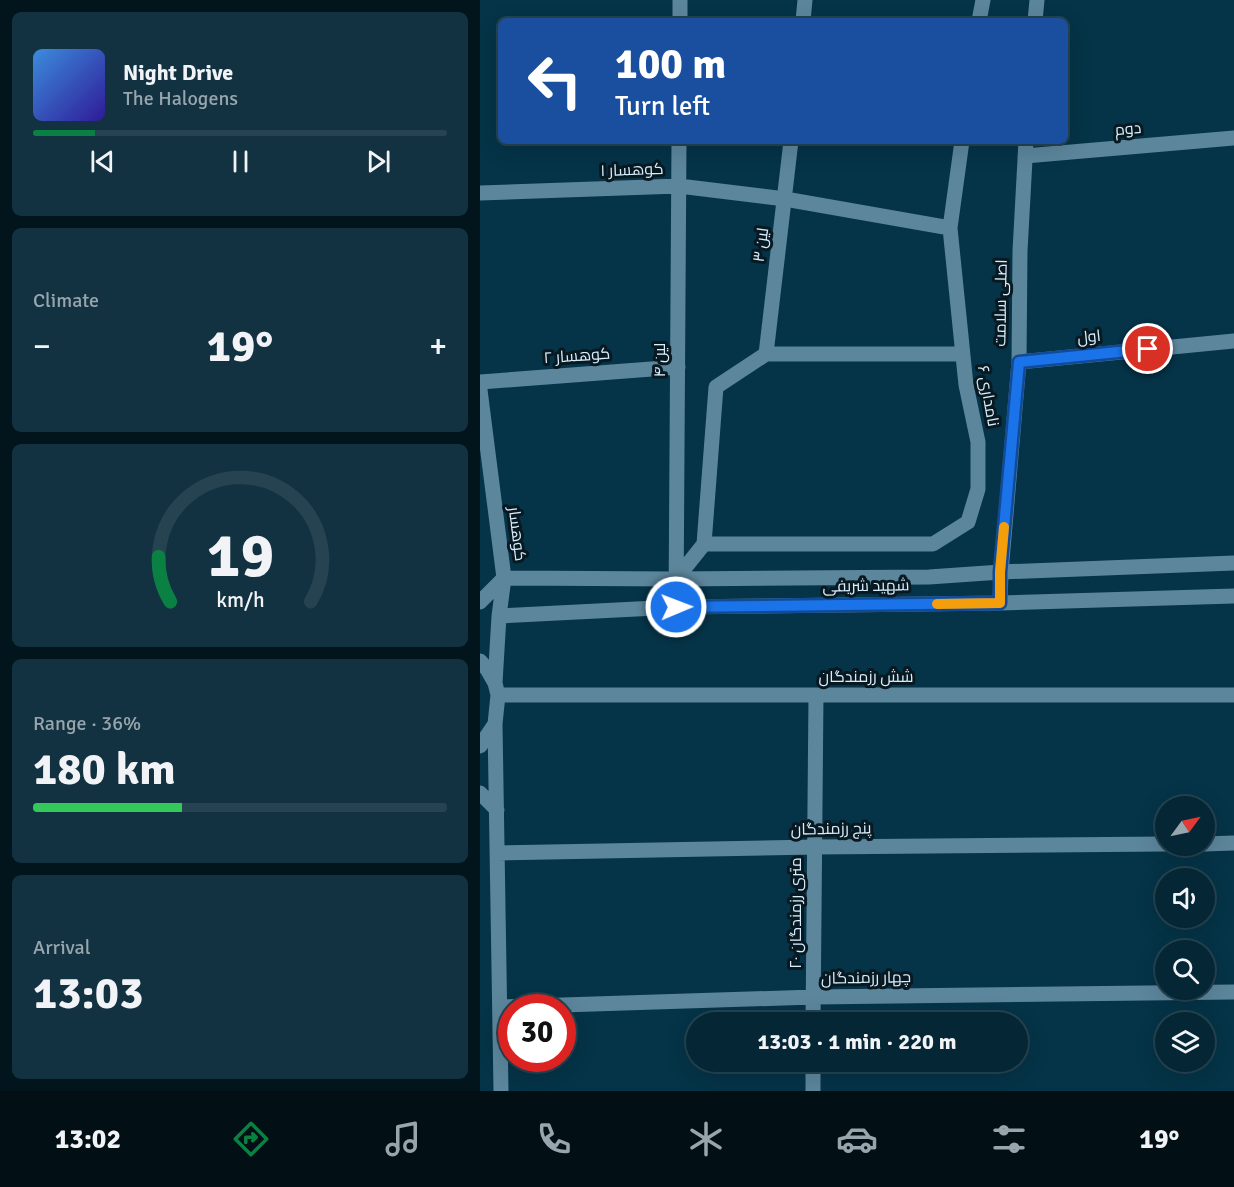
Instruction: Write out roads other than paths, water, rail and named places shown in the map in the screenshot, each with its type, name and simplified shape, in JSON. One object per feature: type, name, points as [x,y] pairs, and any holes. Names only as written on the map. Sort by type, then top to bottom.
[{"type":"street","points":[[680,0],[680,18]]},
{"type":"street","points":[[803,18],[805,0]]},
{"type":"street","points":[[980,18],[983,0]]},
{"type":"street","points":[[1035,18],[1037,0]]},
{"type":"street","name":"دوم","points":[[1025,149],[1234,138]]},
{"type":"street","name":"لین ۴","points":[[676,607],[680,144]]},
{"type":"street","name":"لین ۳","points":[[766,354],[791,144]]},
{"type":"street","name":"نامداری ۶","points":[[704,544],[933,544],[968,522],[978,489],[978,441],[966,385],[950,228],[962,144]]},
{"type":"street","name":"اصلی سلامت","points":[[1000,603],[1000,572],[1019,362],[1020,251],[1025,149]]},
{"type":"street","name":"کوهسار ۱","points":[[480,193],[679,186],[785,199],[950,228]]},
{"type":"street","name":"اول","points":[[1019,362],[1234,341]]},
{"type":"street","points":[[676,579],[704,544],[716,387],[766,354],[963,354]]},
{"type":"street","name":"کوهسار ۲","points":[[480,382],[678,367]]},
{"type":"street","name":"کوهسار","points":[[480,390],[504,578],[499,616],[495,724],[500,994]]},
{"type":"street","name":"شهید شریفی","points":[[504,578],[929,578],[1000,572],[1234,563]]},
{"type":"street","points":[[480,602],[504,578]]},
{"type":"street","name":"شهید شریفی","points":[[499,616],[676,607],[1000,603],[1234,596]]},
{"type":"street","points":[[480,661],[487,669],[497,689]]},
{"type":"street","name":"شش رزمندگان","points":[[497,689],[816,696],[1234,695]]},
{"type":"street","name":"۲۰ متری رزمندگان","points":[[813,1012],[816,696]]},
{"type":"street","points":[[480,746],[495,724]]},
{"type":"street","points":[[480,793],[496,810]]},
{"type":"street","points":[[1215,844],[1234,843]]},
{"type":"street","name":"پنج رزمندگان","points":[[497,853],[1155,844]]},
{"type":"street","name":"چهار رزمندگان","points":[[576,1005],[814,997],[1234,992]]},
{"type":"street","name":"کوهسار","points":[[501,1072],[501,1091]]},
{"type":"street","points":[[813,1072],[813,1091]]}]
